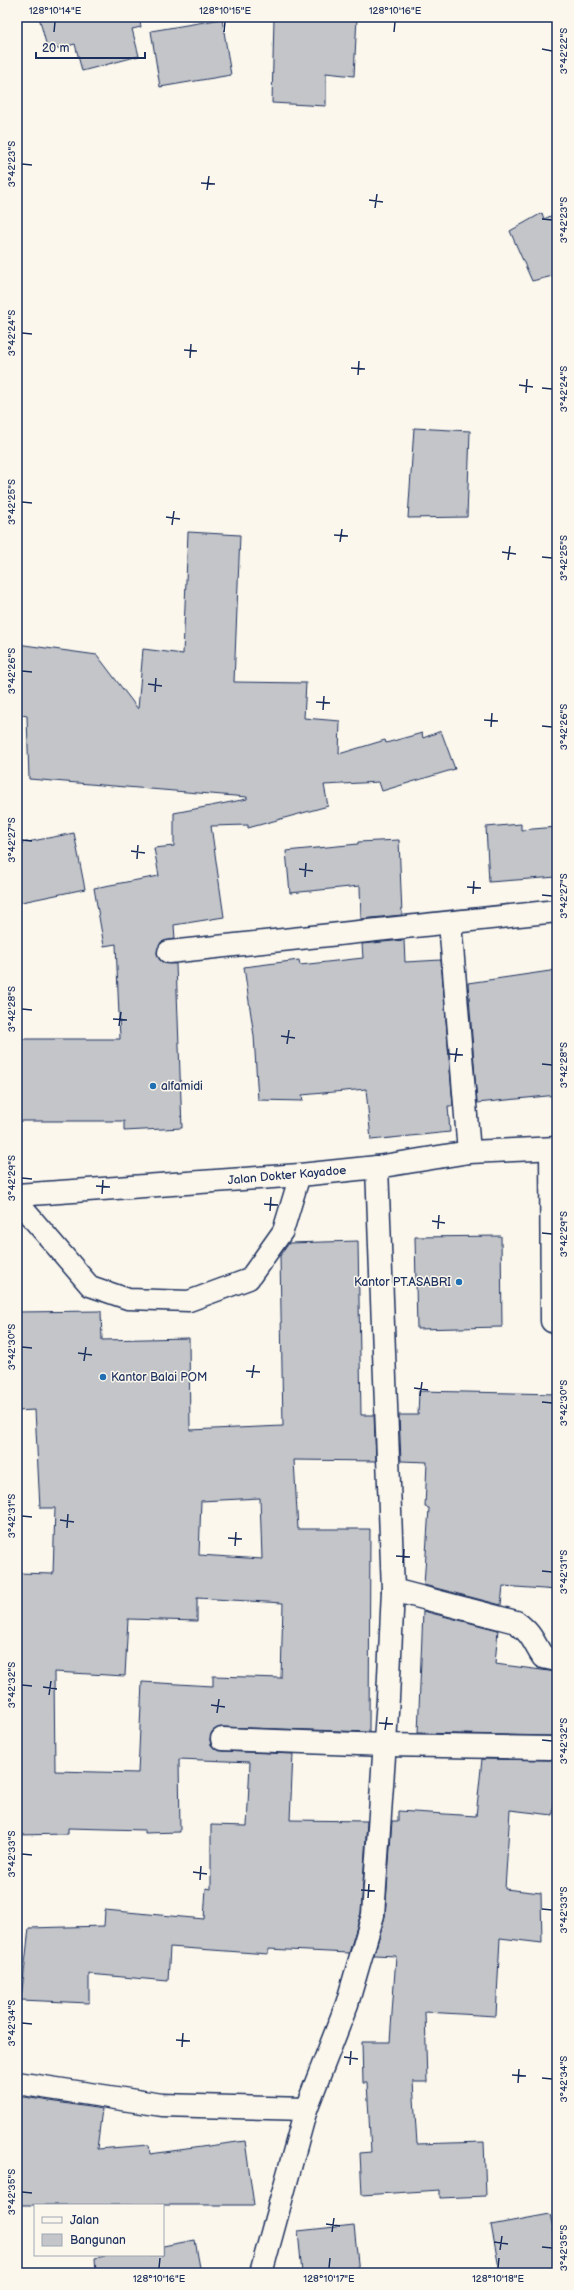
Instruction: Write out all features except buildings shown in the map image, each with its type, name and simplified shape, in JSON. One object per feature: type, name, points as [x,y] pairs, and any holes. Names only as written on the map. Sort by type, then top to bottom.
[{"type":"street","points":[[169,952],[557,911]]},
{"type":"street","points":[[450,923],[468,1152]]},
{"type":"street","points":[[552,1321],[554,1149]]},
{"type":"street","name":"Jalan Dokter Kayadoe","points":[[17,1195],[300,1175],[376,1167],[468,1152],[554,1149]]},
{"type":"street","points":[[261,2273],[306,2109],[347,2004],[372,1914],[385,1745],[393,1590],[376,1167]]},
{"type":"street","points":[[393,1590],[516,1622],[528,1631],[537,1643],[543,1657],[557,1660]]},
{"type":"street","points":[[222,1739],[385,1745],[550,1748]]},
{"type":"street","points":[[17,2083],[162,2105],[306,2109]]},
{"type":"lane","points":[[17,1201],[90,1286],[128,1299],[189,1301],[249,1279],[283,1231],[300,1175]]},
{"type":"place","name":"alfamidi","points":[[153,1086]]},
{"type":"place","name":"Kantor PT.ASABRI","points":[[459,1282]]},
{"type":"place","name":"Kantor Balai POM","points":[[103,1377]]}]
